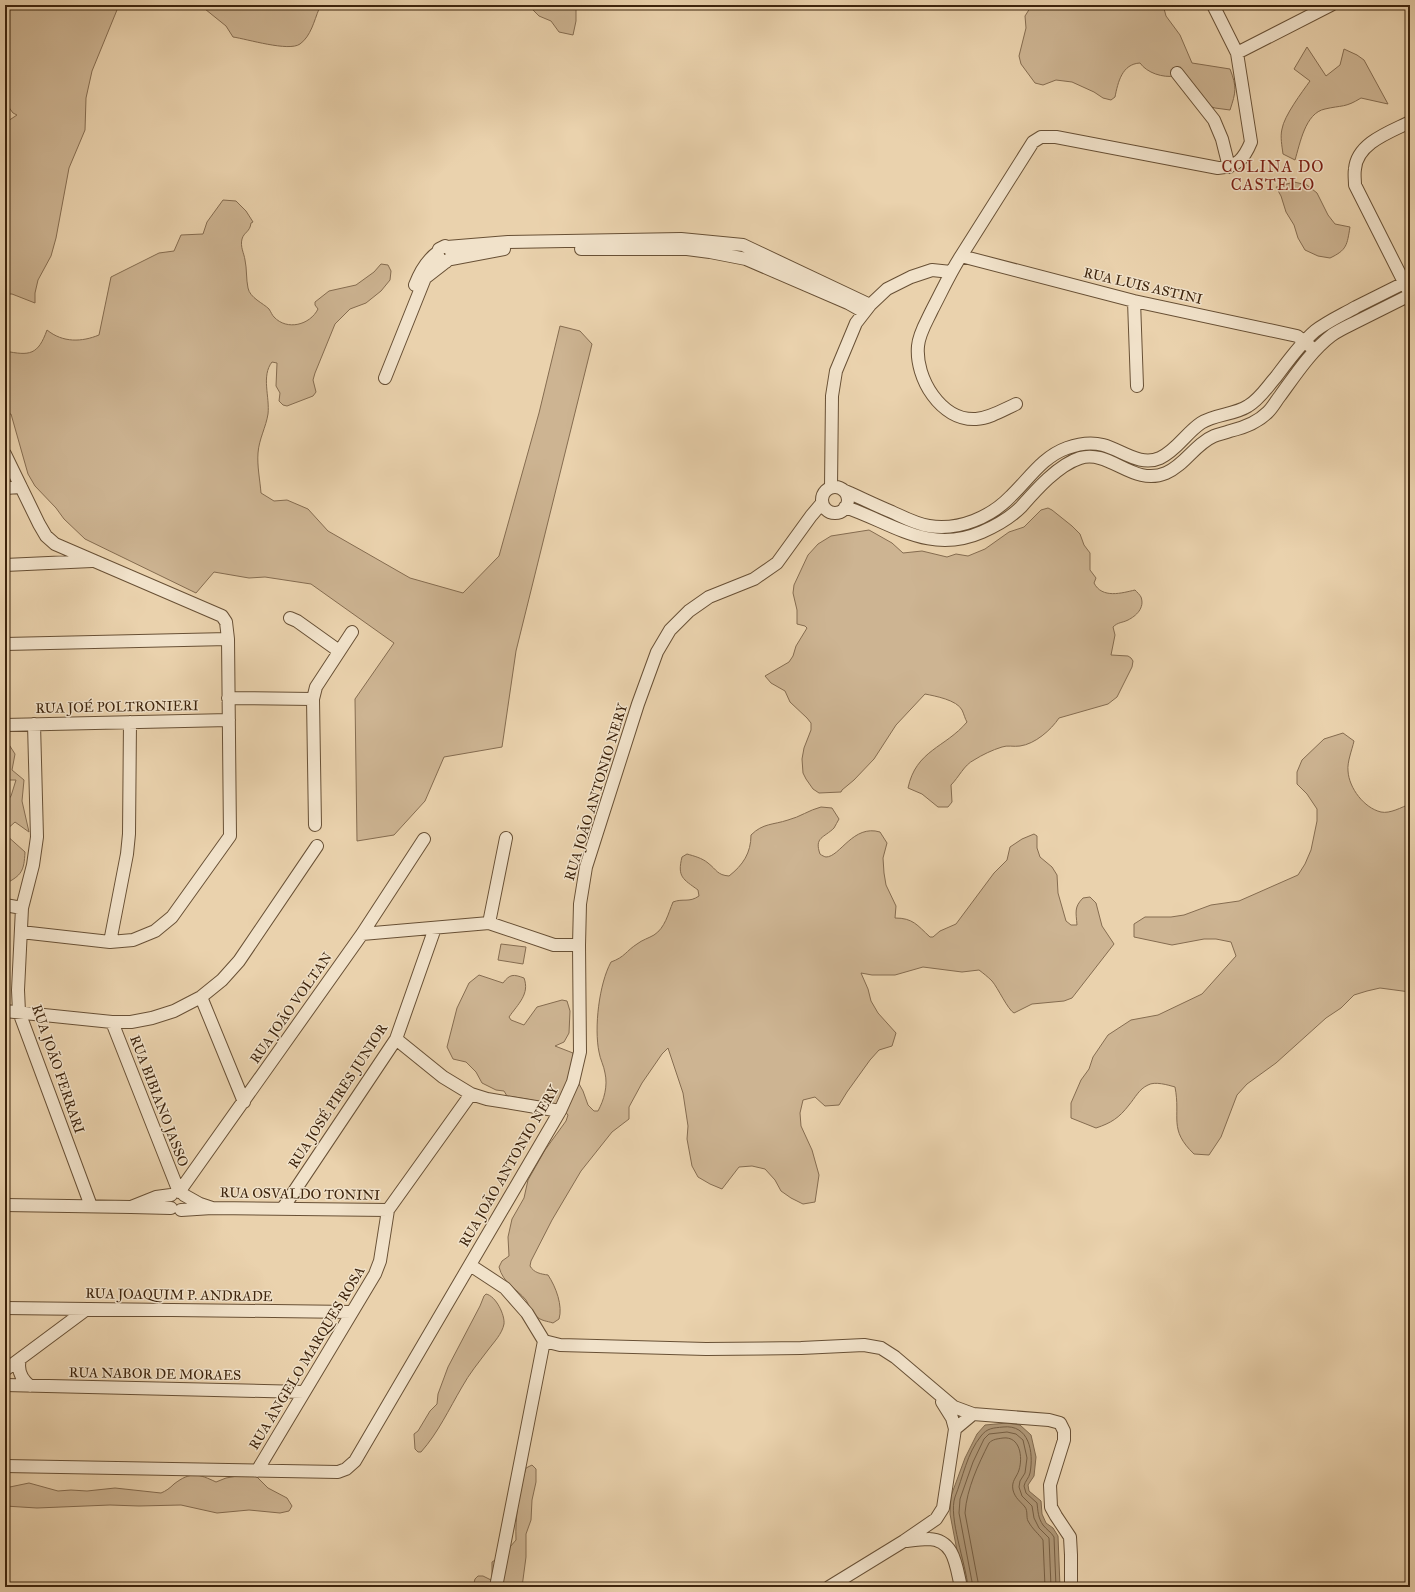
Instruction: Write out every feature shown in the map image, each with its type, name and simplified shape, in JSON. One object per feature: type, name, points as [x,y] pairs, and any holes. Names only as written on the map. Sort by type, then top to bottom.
[{"type":"street","points":[[1016,404],[995,414],[976,419],[958,417],[942,406],[927,386],[920,367],[918,346],[922,330],[951,272],[1032,142],[1041,137],[1056,137],[1218,168],[1228,167],[1246,154],[1251,142],[1237,53],[1213,5]]},
{"type":"street","points":[[1237,53],[1331,5]]},
{"type":"street","points":[[1177,73],[1214,120],[1222,139],[1228,167]]},
{"type":"street","points":[[845,507],[862,512],[912,534],[930,540],[948,541],[970,537],[992,528],[1013,515],[1038,487],[1059,470],[1080,458],[1094,456],[1107,460],[1131,472],[1146,476],[1165,473],[1180,465],[1200,445],[1213,436],[1250,424],[1268,412],[1315,350],[1333,334],[1410,295],[1407,282],[1355,185],[1354,168],[1360,154],[1370,143],[1410,122]]},
{"type":"street","points":[[442,249],[508,242],[673,239],[748,254],[848,303],[867,309]]},
{"type":"street","points":[[448,261],[452,252],[450,248],[442,249],[430,257],[419,275],[382,363],[385,378],[425,278],[448,261],[509,248],[687,249],[710,247]]},
{"type":"street","name":"RUA LUIS ASTINI","points":[[961,256],[1134,301],[1297,336],[1315,350]]},
{"type":"street","points":[[951,272],[932,270],[911,277],[887,289],[867,309],[856,323],[836,371],[832,396],[837,488],[847,498],[845,507],[837,512],[831,512],[825,508],[822,503],[824,493],[837,488],[908,520],[929,526],[952,527],[975,521],[994,510],[1011,496],[1034,469],[1066,448],[1087,444],[1101,444],[1134,458],[1147,461],[1158,459],[1170,452],[1193,429],[1203,422],[1249,406],[1261,396],[1296,351],[1315,332],[1331,320],[1407,282]]},
{"type":"street","points":[[1134,301],[1137,386]]},
{"type":"street","points":[[5,454],[39,524],[46,536],[55,544],[222,616],[226,622],[228,639],[230,836],[172,917],[155,931],[133,940],[110,942],[21,932]]},
{"type":"street","points":[[5,488],[21,487]]},
{"type":"street","name":"RUA JOÃO ANTONIO NERY","points":[[257,1471],[338,1472],[346,1469],[355,1461],[470,1265],[560,1110],[574,1082],[580,1052],[580,904],[586,867],[638,704],[657,652],[670,630],[689,611],[709,597],[754,579],[777,563],[810,516],[822,503]]},
{"type":"street","points":[[5,564],[95,561]]},
{"type":"street","points":[[5,574],[20,564]]},
{"type":"street","points":[[290,618],[297,621],[339,651]]},
{"type":"street","points":[[315,825],[313,699],[316,687],[352,632]]},
{"type":"street","points":[[5,644],[228,639]]},
{"type":"street","points":[[228,698],[313,699]]},
{"type":"street","name":"RUA JOÉ POLTRONIERI","points":[[5,725],[229,720]]},
{"type":"street","points":[[110,942],[130,834],[130,722]]},
{"type":"street","name":"RUA JOÃO FERRARI","points":[[34,724],[37,837],[33,865],[22,908],[18,990],[19,1012],[91,1206]]},
{"type":"street","points":[[489,923],[506,838]]},
{"type":"street","name":"RUA JOÃO VOLTAN","points":[[178,1194],[362,934],[424,839]]},
{"type":"street","points":[[5,1011],[112,1022],[131,1022],[152,1018],[174,1011],[201,997],[222,980],[238,961],[317,846]]},
{"type":"street","points":[[5,905],[22,908]]},
{"type":"street","points":[[362,934],[489,923],[554,945],[579,945]]},
{"type":"street","name":"RUA JOSÉ PIRES JUNIOR","points":[[283,1208],[396,1039],[435,928]]},
{"type":"street","points":[[201,997],[244,1102]]},
{"type":"street","name":"RUA BIBIANO JASSO","points":[[112,1022],[178,1194]]},
{"type":"street","points":[[396,1039],[444,1077],[471,1094],[487,1099],[560,1110]]},
{"type":"street","name":"RUA ÂNGELO MARQUES ROSA","points":[[257,1471],[375,1274],[380,1261],[388,1210],[471,1094]]},
{"type":"street","points":[[178,1194],[187,1203],[176,1209],[168,1203],[178,1194]]},
{"type":"street","name":"RUA OSVALDO TONINI","points":[[131,1207],[156,1197],[178,1194],[212,1208]]},
{"type":"street","name":"RUA OSVALDO TONINI","points":[[5,1205],[176,1209],[283,1208],[388,1210]]},
{"type":"street","points":[[470,1265],[505,1288],[527,1313],[544,1341],[496,1587]]},
{"type":"street","name":"RUA JOAQUIM P. ANDRADE","points":[[5,1308],[352,1312]]},
{"type":"street","points":[[5,1370],[87,1309]]},
{"type":"street","points":[[544,1341],[560,1345],[706,1349],[801,1348],[864,1345],[881,1348],[895,1357],[932,1390],[954,1407],[973,1414],[1049,1420],[1060,1423],[1064,1431],[1064,1440],[1050,1485],[1052,1506],[1056,1516],[1070,1537],[1071,1587]]},
{"type":"street","points":[[20,1359],[20,1372],[24,1381],[30,1386]]},
{"type":"street","name":"RUA NABOR DE MORAES","points":[[5,1385],[304,1392]]},
{"type":"street","points":[[829,1587],[904,1541],[936,1519],[943,1508],[955,1429],[952,1418],[946,1407],[932,1390]]},
{"type":"street","points":[[955,1429],[973,1414]]},
{"type":"street","points":[[5,1466],[257,1471]]},
{"type":"street","points":[[904,1541],[929,1539],[939,1541],[948,1546],[954,1560],[961,1587]]},
{"type":"shaded area","points":[[5,5],[119,5],[92,71],[86,98],[85,130],[69,168],[56,238],[51,256],[38,280],[35,293],[35,303],[12,294],[5,294],[5,123],[17,115],[13,113],[5,102]]},
{"type":"shaded area","points":[[200,5],[327,5],[319,9],[312,28],[304,41],[295,46],[287,47],[233,37],[226,26]]},
{"type":"shaded area","points":[[525,5],[576,5],[576,21],[573,35],[559,32],[551,21],[539,16],[529,6]]},
{"type":"shaded area","points":[[1032,5],[1163,5],[1166,16],[1180,35],[1192,63],[1230,69],[1234,80],[1235,90],[1234,99],[1230,110],[1215,108],[1203,104],[1175,76],[1156,74],[1147,70],[1140,63],[1134,64],[1125,70],[1119,80],[1115,97],[1111,100],[1103,98],[1094,92],[1072,82],[1056,80],[1043,85],[1035,83],[1021,64],[1019,56],[1026,28],[1025,16]]},
{"type":"shaded area","points":[[1307,47],[1326,76],[1340,65],[1344,49],[1357,55],[1364,60],[1388,104],[1361,98],[1347,105],[1325,109],[1318,112],[1313,116],[1304,130],[1295,160],[1283,154],[1281,132],[1283,124],[1290,111],[1310,81],[1294,69]]},
{"type":"shaded area","points":[[1294,182],[1307,185],[1317,193],[1328,215],[1335,224],[1350,227],[1347,243],[1336,255],[1330,258],[1318,256],[1305,250],[1298,238],[1294,225],[1286,212],[1281,196],[1276,187]]},
{"type":"shaded area","points":[[223,200],[236,201],[246,211],[253,222],[243,237],[242,242],[249,292],[269,309],[274,317],[285,324],[298,324],[310,319],[318,309],[315,302],[329,291],[356,285],[374,272],[381,264],[388,265],[391,271],[390,280],[381,291],[366,303],[350,309],[335,324],[315,373],[313,380],[316,392],[313,396],[287,406],[283,405],[279,401],[280,393],[276,386],[277,363],[272,362],[266,380],[268,414],[261,438],[258,463],[261,493],[274,501],[287,500],[308,509],[328,531],[410,578],[463,593],[499,556],[539,413],[560,326],[580,331],[592,344],[516,651],[502,747],[444,757],[425,801],[394,835],[357,841],[355,699],[394,643],[311,584],[265,577],[249,578],[214,572],[196,593],[85,539],[64,519],[56,508],[35,486],[28,474],[11,414],[5,414],[5,351],[21,353],[32,352],[40,345],[47,330],[59,337],[73,340],[86,339],[99,335],[111,277],[159,253],[174,251],[181,235],[203,234],[207,222]]},
{"type":"shaded area","points":[[1048,508],[1080,534],[1084,545],[1090,553],[1090,570],[1096,578],[1094,583],[1098,588],[1107,593],[1113,594],[1135,590],[1141,597],[1142,605],[1137,614],[1113,627],[1115,635],[1111,655],[1128,656],[1133,661],[1132,667],[1117,697],[1108,704],[1059,718],[1047,732],[1026,745],[1002,747],[970,762],[951,785],[952,802],[948,807],[938,807],[922,794],[908,788],[912,775],[924,757],[950,738],[967,722],[962,710],[956,704],[945,699],[925,694],[896,725],[874,759],[841,792],[819,793],[813,789],[803,773],[802,759],[804,748],[811,730],[811,723],[790,702],[785,691],[771,683],[765,676],[789,662],[793,656],[796,646],[807,628],[797,624],[797,610],[793,593],[794,585],[808,555],[818,544],[831,536],[869,530],[892,543],[903,553],[922,551],[947,557],[956,554],[968,556],[985,549],[1009,532],[1024,527],[1041,510]]},
{"type":"shaded area","points":[[1343,733],[1354,741],[1348,771],[1351,784],[1363,802],[1381,812],[1392,811],[1410,804],[1410,992],[1380,988],[1354,995],[1341,1008],[1326,1018],[1276,1063],[1247,1084],[1237,1095],[1221,1137],[1209,1155],[1194,1154],[1181,1137],[1177,1123],[1175,1087],[1169,1085],[1154,1083],[1145,1087],[1118,1117],[1096,1128],[1071,1118],[1071,1103],[1081,1080],[1089,1069],[1093,1057],[1108,1035],[1131,1020],[1158,1015],[1202,994],[1236,956],[1231,942],[1216,939],[1204,939],[1172,945],[1134,937],[1134,924],[1145,917],[1171,917],[1184,915],[1211,905],[1239,901],[1298,875],[1311,850],[1317,821],[1317,809],[1307,794],[1297,784],[1297,772],[1302,760],[1324,739]]},
{"type":"shaded area","points":[[5,742],[8,743],[15,754],[12,770],[24,780],[22,801],[29,832],[15,822],[5,831],[5,804],[11,796],[16,780],[5,780]]},
{"type":"shaded area","points":[[821,807],[832,808],[839,819],[834,828],[819,841],[818,848],[820,854],[826,857],[831,856],[855,836],[871,831],[880,832],[887,843],[883,858],[884,873],[886,885],[896,906],[895,918],[911,921],[930,937],[933,937],[940,931],[956,924],[994,873],[1007,860],[1010,847],[1022,839],[1034,834],[1037,836],[1037,848],[1040,857],[1052,867],[1057,875],[1058,893],[1066,921],[1071,925],[1077,925],[1076,910],[1078,904],[1083,898],[1090,897],[1096,903],[1102,926],[1114,944],[1072,998],[1064,1001],[1032,1004],[1014,1013],[1009,1008],[992,981],[979,970],[962,972],[923,967],[895,975],[872,975],[861,973],[868,989],[871,1001],[878,1013],[896,1033],[892,1046],[879,1050],[870,1060],[839,1105],[825,1106],[815,1097],[803,1100],[800,1113],[801,1126],[812,1150],[819,1175],[815,1202],[803,1204],[791,1198],[781,1191],[775,1180],[765,1169],[752,1166],[739,1167],[722,1189],[698,1177],[692,1166],[687,1139],[688,1126],[683,1093],[668,1048],[662,1054],[642,1083],[629,1107],[629,1119],[612,1132],[581,1171],[552,1220],[531,1261],[530,1266],[536,1272],[548,1275],[554,1285],[560,1308],[559,1319],[553,1323],[540,1319],[533,1313],[526,1300],[507,1281],[501,1273],[499,1267],[502,1261],[509,1256],[508,1237],[512,1219],[524,1198],[528,1180],[545,1150],[566,1121],[568,1115],[564,1111],[549,1104],[507,1096],[504,1091],[496,1090],[482,1083],[476,1072],[466,1062],[453,1059],[447,1047],[457,1008],[469,983],[479,975],[503,983],[510,976],[524,978],[524,994],[509,1017],[511,1020],[524,1025],[537,1007],[562,1000],[567,1001],[570,1011],[569,1033],[564,1042],[555,1046],[573,1053],[573,1073],[583,1091],[588,1105],[594,1111],[598,1111],[604,1098],[606,1088],[606,1078],[600,1055],[597,1031],[597,1019],[603,982],[611,962],[661,929],[673,902],[689,900],[699,896],[698,890],[682,877],[680,869],[682,857],[687,854],[698,857],[706,861],[719,873],[729,876],[742,863],[748,853],[751,835],[755,831],[764,826],[792,819]]},
{"type":"shaded area","points":[[5,834],[25,852],[24,864],[21,872],[5,884]]},
{"type":"shaded area","points":[[501,944],[526,947],[523,964],[498,960]]},
{"type":"shaded area","points":[[486,1294],[490,1295],[499,1306],[504,1320],[502,1331],[468,1377],[433,1437],[421,1452],[418,1452],[415,1449],[414,1434],[418,1431],[430,1411],[437,1404],[438,1394],[448,1367]]},
{"type":"shaded area","points":[[532,1465],[536,1469],[536,1482],[532,1500],[531,1520],[526,1534],[526,1557],[522,1587],[473,1587],[475,1579],[478,1576],[483,1576],[491,1580],[492,1562],[503,1555],[516,1540],[517,1513],[521,1486],[526,1468]]},
{"type":"shaded area","points":[[249,1474],[257,1477],[268,1488],[287,1498],[292,1506],[289,1511],[280,1513],[249,1510],[217,1513],[181,1505],[110,1505],[37,1508],[5,1506],[5,1488],[29,1483],[58,1491],[87,1491],[115,1488],[161,1493],[185,1477],[195,1475],[205,1477],[216,1482],[226,1478]]},
{"type":"water","points":[[1007,1423],[1020,1425],[1031,1435],[1036,1457],[1034,1476],[1028,1485],[1029,1491],[1041,1501],[1042,1514],[1046,1523],[1053,1528],[1058,1536],[1060,1587],[964,1587],[950,1514],[951,1496],[965,1458],[977,1434],[985,1425]]},
{"type":"district","name":"COLINA DO CASTELO","points":[[1273,175]]}]
